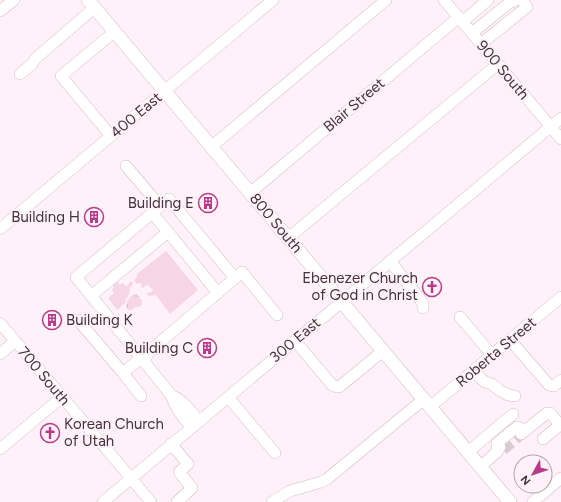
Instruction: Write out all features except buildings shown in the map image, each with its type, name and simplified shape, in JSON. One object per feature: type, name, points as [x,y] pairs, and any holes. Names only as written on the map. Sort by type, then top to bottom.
[{"type":"main road","name":"800 South","points":[[91,4],[510,502]]},
{"type":"street","points":[[0,12],[14,0]]},
{"type":"street","points":[[211,147],[386,0]]},
{"type":"street","name":"900 South","points":[[445,0],[460,20],[561,139]]},
{"type":"street","name":"Blair Street","points":[[250,193],[460,20],[488,0]]},
{"type":"street","points":[[472,33],[509,3],[516,0]]},
{"type":"street","points":[[481,44],[527,7],[522,0]]},
{"type":"street","name":"400 East","points":[[0,229],[267,2]]},
{"type":"street","points":[[20,74],[32,64],[35,59],[91,4]]},
{"type":"street","points":[[111,136],[61,76],[114,32]]},
{"type":"street","points":[[288,238],[498,64]]},
{"type":"street","name":"300 East","points":[[103,502],[561,118]]},
{"type":"street","points":[[126,166],[156,210],[168,232],[218,293]]},
{"type":"street","points":[[195,424],[179,412],[171,395],[76,277],[169,199],[235,278]]},
{"type":"street","points":[[91,296],[168,232]]},
{"type":"street","points":[[390,261],[423,303],[423,308]]},
{"type":"street","points":[[123,373],[143,360],[151,350],[242,272],[277,315]]},
{"type":"street","name":"Roberta Street","points":[[272,502],[290,491],[327,479],[427,403],[474,370],[561,297]]},
{"type":"street","points":[[460,317],[492,355]]},
{"type":"street","points":[[78,320],[141,396]]},
{"type":"street","name":"700 South","points":[[0,323],[151,502]]},
{"type":"street","points":[[295,340],[333,386],[339,387],[383,351]]},
{"type":"street","points":[[510,340],[549,385],[554,386],[561,380]]},
{"type":"street","points":[[0,354],[15,341]]},
{"type":"street","points":[[474,370],[485,382],[492,384],[508,395],[515,396]]},
{"type":"street","points":[[0,449],[62,397]]},
{"type":"street","points":[[228,397],[275,453]]},
{"type":"street","points":[[480,466],[500,450],[498,444],[517,427],[522,432],[547,413],[550,413],[560,426],[543,440]]},
{"type":"street","points":[[468,452],[513,414]]},
{"type":"street","points":[[172,444],[188,464],[179,472],[192,488],[177,502]]},
{"type":"street","points":[[533,502],[561,478]]},
{"type":"green space","points":[[166,251],[198,290],[170,314],[156,295],[148,296],[147,293],[152,292],[153,290],[148,285],[143,288],[141,287],[141,283],[137,284],[134,280],[137,277],[137,274]]},
{"type":"green space","points":[[117,281],[120,285],[122,283],[127,286],[130,282],[133,282],[132,286],[129,288],[129,295],[125,298],[126,301],[117,310],[108,298],[114,293],[112,290],[114,287],[113,285]]},
{"type":"green space","points":[[136,294],[142,300],[142,304],[139,307],[129,310],[126,308],[129,299]]},
{"type":"tunnel","points":[[503,450],[521,434]]},
{"type":"place","name":"Building E","points":[[208,203]]},
{"type":"place","name":"Building H","points":[[94,217]]},
{"type":"place","name":"Ebenezer Church of God in Christ","points":[[432,287]]},
{"type":"place","name":"Building K","points":[[52,320]]},
{"type":"place","name":"Building C","points":[[207,348]]},
{"type":"place","name":"Korean Church of Utah","points":[[50,433]]}]
